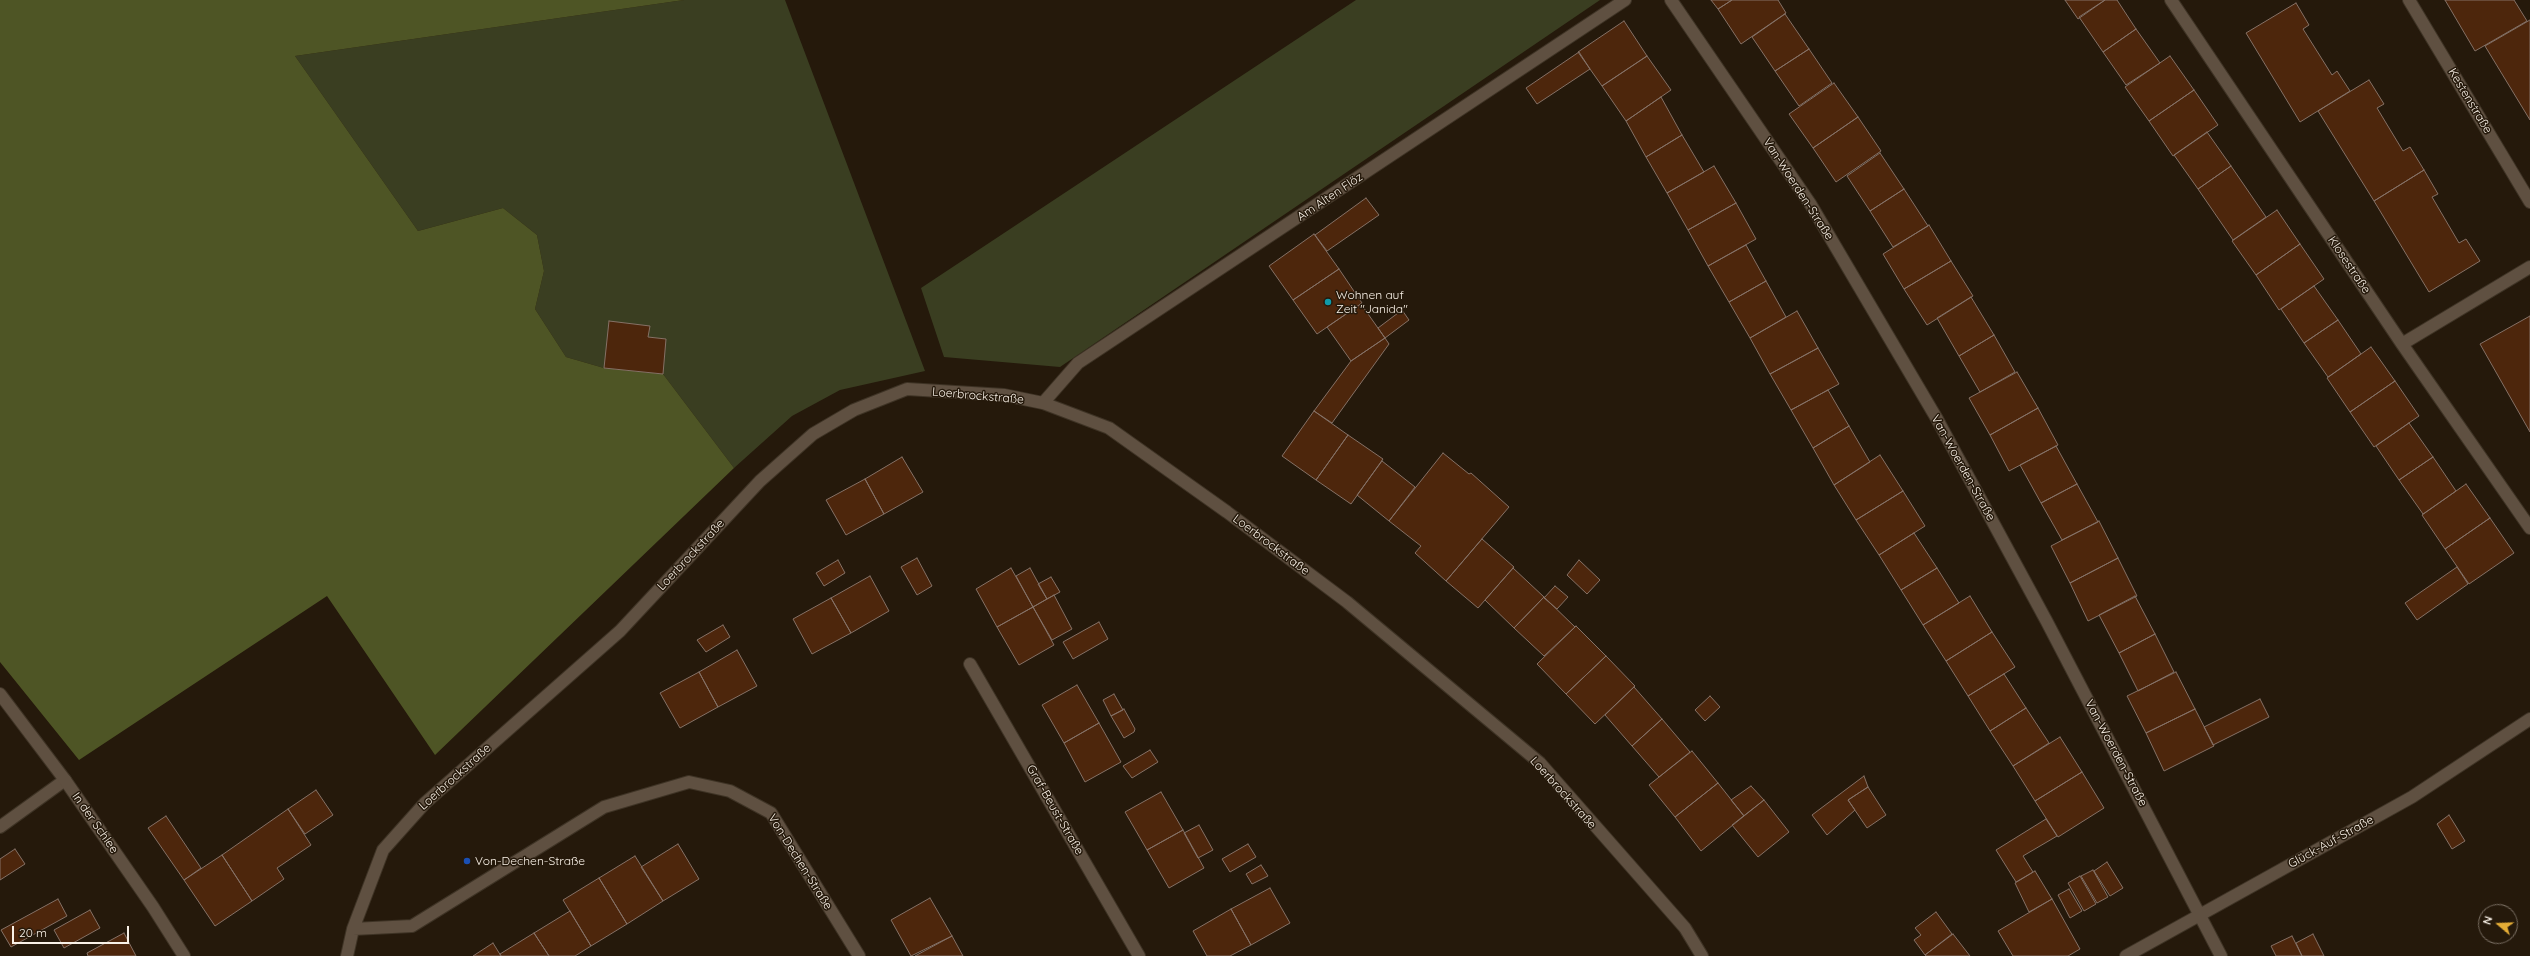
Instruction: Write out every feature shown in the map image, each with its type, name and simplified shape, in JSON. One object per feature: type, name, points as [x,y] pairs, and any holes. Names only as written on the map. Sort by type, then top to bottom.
[{"type":"street","name":"Am Alten Flöz","points":[[1043,403],[1078,363],[1625,0]]},
{"type":"street","name":"Van-Woerden-Straße","points":[[1671,0],[1811,204],[1937,419],[2047,622],[2221,956]]},
{"type":"street","name":"Klosestraße","points":[[2171,0],[2402,344],[2530,528]]},
{"type":"street","name":"Kestenstraße","points":[[2409,0],[2530,202]]},
{"type":"street","points":[[2402,344],[2530,267]]},
{"type":"street","name":"Loerbrockstraße","points":[[347,956],[354,929],[383,850],[425,803],[620,631],[760,481],[813,434],[854,410],[906,389],[1004,396],[1043,403],[1115,432],[1347,602],[1540,763],[1685,928],[1702,956]]},
{"type":"street","name":"Graf-Beust-Straße","points":[[970,664],[1139,956]]},
{"type":"street","name":"In der Schlee","points":[[0,694],[66,780],[153,907],[184,956]]},
{"type":"street","name":"Glück-Auf-Straße","points":[[2126,956],[2199,914],[2412,797],[2530,719]]},
{"type":"street","points":[[0,827],[66,780]]},
{"type":"street","name":"Von-Dechen-Straße","points":[[354,929],[412,926],[604,808],[689,782],[730,791],[771,813],[859,956]]},
{"type":"green space","points":[[0,0],[684,0],[295,56],[418,231],[503,208],[537,235],[544,271],[535,309],[566,357],[604,368],[663,374],[734,468],[435,755],[327,596],[79,760],[0,662]]},
{"type":"green space","points":[[684,0],[785,0],[925,371],[840,390],[792,416],[734,468],[663,374],[604,368],[566,357],[535,309],[544,271],[537,235],[503,208],[418,231],[295,56]]},
{"type":"green space","points":[[1356,0],[1600,0],[1060,367],[944,357],[921,288]]},
{"type":"building","points":[[1711,0],[1732,0],[1718,9]]},
{"type":"building","points":[[1732,0],[1778,0],[1786,13],[1741,44],[1718,9]]},
{"type":"building","points":[[2065,0],[2105,0],[2078,19]]},
{"type":"building","points":[[2105,0],[2117,0],[2136,29],[2103,52],[2079,17]]},
{"type":"building","points":[[2445,0],[2514,0],[2527,21],[2475,51]]},
{"type":"building","points":[[2296,3],[2309,25],[2303,29],[2332,75],[2337,71],[2350,91],[2300,122],[2246,33]]},
{"type":"building","points":[[1785,14],[1809,49],[1775,71],[1752,37]]},
{"type":"building","points":[[2530,20],[2530,120],[2485,46]]},
{"type":"building","points":[[1624,21],[1647,56],[1602,86],[1578,52]]},
{"type":"building","points":[[2136,29],[2160,63],[2126,85],[2103,52]]},
{"type":"building","points":[[1809,49],[1832,83],[1799,106],[1775,71]]},
{"type":"building","points":[[1579,52],[1590,69],[1537,104],[1526,88]]},
{"type":"building","points":[[1647,56],[1671,90],[1626,121],[1602,86]]},
{"type":"building","points":[[2170,56],[2194,90],[2149,121],[2125,87]]},
{"type":"building","points":[[2369,80],[2384,104],[2377,108],[2403,151],[2410,147],[2424,170],[2374,201],[2318,111]]},
{"type":"building","points":[[1834,83],[1858,117],[1813,148],[1789,114]]},
{"type":"building","points":[[2194,90],[2218,125],[2173,156],[2149,121]]},
{"type":"building","points":[[1661,97],[1682,135],[1646,157],[1626,121]]},
{"type":"building","points":[[1858,117],[1881,151],[1836,182],[1813,148]]},
{"type":"building","points":[[2207,132],[2231,166],[2198,189],[2174,155]]},
{"type":"building","points":[[1682,135],[1704,172],[1667,193],[1646,157]]},
{"type":"building","points":[[1880,153],[1904,189],[1870,211],[1847,176]]},
{"type":"building","points":[[1714,166],[1736,203],[1688,230],[1667,193]]},
{"type":"building","points":[[2231,166],[2266,217],[2233,240],[2198,189]]},
{"type":"building","points":[[2424,170],[2438,194],[2432,197],[2459,243],[2466,239],[2480,261],[2429,292],[2374,201]]},
{"type":"building","points":[[1904,189],[1928,226],[1893,247],[1870,211]]},
{"type":"building","points":[[1366,198],[1379,215],[1327,251],[1315,235]]},
{"type":"building","points":[[1736,203],[1756,239],[1708,266],[1688,230]]},
{"type":"building","points":[[2277,210],[2300,244],[2256,275],[2232,241]]},
{"type":"building","points":[[1929,225],[1951,261],[1904,289],[1883,254]]},
{"type":"building","points":[[1314,234],[1339,269],[1293,300],[1269,266]]},
{"type":"building","points":[[2300,244],[2324,279],[2279,310],[2256,275]]},
{"type":"building","points":[[1746,245],[1766,281],[1729,302],[1708,266]]},
{"type":"building","points":[[1951,261],[1973,296],[1927,325],[1904,289]]},
{"type":"building","name":"Wohnen auf Zeit \"Janida\"","points":[[1339,269],[1362,303],[1317,334],[1293,300]]},
{"type":"building","points":[[1766,281],[1786,317],[1750,338],[1729,302]]},
{"type":"building","points":[[2314,286],[2338,320],[2304,343],[2281,309]]},
{"type":"building","points":[[1971,297],[1994,335],[1959,356],[1937,318]]},
{"type":"building","points":[[1361,304],[1385,338],[1351,361],[1327,327]]},
{"type":"building","points":[[1402,310],[1409,320],[1385,338],[1378,328]]},
{"type":"building","points":[[1797,311],[1818,348],[1770,374],[1750,338]]},
{"type":"building","points":[[2530,316],[2530,432],[2480,344]]},
{"type":"building","points":[[2338,320],[2361,354],[2328,377],[2304,343]]},
{"type":"building","points":[[609,321],[650,326],[648,337],[666,339],[663,374],[604,368]]},
{"type":"building","points":[[1994,335],[2015,372],[1980,392],[1959,356]]},
{"type":"building","points":[[1385,338],[1389,344],[1332,423],[1314,411],[1351,361]]},
{"type":"building","points":[[2371,347],[2395,381],[2350,412],[2327,378]]},
{"type":"building","points":[[1818,348],[1839,384],[1791,410],[1770,374]]},
{"type":"building","points":[[2017,372],[2038,408],[1990,435],[1969,398]]},
{"type":"building","points":[[2395,381],[2419,416],[2374,447],[2350,412]]},
{"type":"building","points":[[1828,390],[1849,426],[1813,448],[1791,410]]},
{"type":"building","points":[[2038,408],[2058,445],[2009,471],[1990,435]]},
{"type":"building","points":[[1314,411],[1348,435],[1316,480],[1282,456]]},
{"type":"building","points":[[2409,423],[2433,457],[2399,480],[2376,446]]},
{"type":"building","points":[[1849,426],[1870,462],[1834,485],[1813,448]]},
{"type":"building","points":[[1348,435],[1383,459],[1351,504],[1316,480]]},
{"type":"building","points":[[2056,446],[2077,484],[2041,503],[2020,465]]},
{"type":"building","points":[[1443,453],[1469,474],[1471,473],[1509,507],[1446,581],[1415,553],[1421,546],[1389,521]]},
{"type":"building","points":[[1880,455],[1903,491],[1856,520],[1834,485]]},
{"type":"building","points":[[902,457],[923,492],[884,514],[865,479]]},
{"type":"building","points":[[2433,457],[2456,491],[2423,514],[2399,480]]},
{"type":"building","points":[[1382,461],[1415,487],[1389,521],[1357,495]]},
{"type":"building","points":[[865,479],[884,514],[846,535],[826,500]]},
{"type":"building","points":[[2077,484],[2098,522],[2062,540],[2041,503]]},
{"type":"building","points":[[2466,484],[2490,518],[2445,549],[2422,515]]},
{"type":"building","points":[[1903,491],[1925,526],[1879,555],[1856,520]]},
{"type":"building","points":[[2490,518],[2514,553],[2469,584],[2445,549]]},
{"type":"building","points":[[2099,521],[2118,558],[2070,583],[2051,546]]},
{"type":"building","points":[[1914,533],[1937,568],[1901,590],[1879,555]]},
{"type":"building","points":[[1482,539],[1514,567],[1478,608],[1446,581]]},
{"type":"building","points":[[917,558],[932,586],[917,595],[901,567]]},
{"type":"building","points":[[2118,558],[2137,596],[2088,621],[2070,583]]},
{"type":"building","points":[[838,560],[845,573],[824,586],[816,573]]},
{"type":"building","points":[[1579,560],[1600,580],[1587,594],[1567,575]]},
{"type":"building","points":[[2457,567],[2468,584],[2417,620],[2405,603]]},
{"type":"building","points":[[1011,568],[1033,607],[997,627],[976,589]]},
{"type":"building","points":[[1030,568],[1047,599],[1033,607],[1016,576]]},
{"type":"building","points":[[1513,568],[1544,597],[1514,628],[1485,600]]},
{"type":"building","points":[[1937,568],[1959,603],[1923,625],[1901,590]]},
{"type":"building","points":[[870,576],[889,611],[851,633],[831,598]]},
{"type":"building","points":[[1051,577],[1060,592],[1047,599],[1038,584]]},
{"type":"building","points":[[1555,586],[1568,597],[1557,609],[1544,598]]},
{"type":"building","points":[[1054,595],[1072,629],[1052,640],[1033,607]]},
{"type":"building","points":[[1970,596],[1992,632],[1946,661],[1923,625]]},
{"type":"building","points":[[2135,596],[2155,634],[2119,653],[2099,615]]},
{"type":"building","points":[[1544,597],[1575,627],[1544,656],[1514,628]]},
{"type":"building","points":[[831,598],[851,633],[812,654],[793,619]]},
{"type":"building","points":[[1033,607],[1054,645],[1019,665],[997,627]]},
{"type":"building","points":[[1099,622],[1108,639],[1073,659],[1063,642]]},
{"type":"building","points":[[723,625],[730,637],[706,652],[697,640]]},
{"type":"building","points":[[1576,626],[1606,656],[1566,694],[1537,664]]},
{"type":"building","points":[[1992,632],[2015,667],[1968,696],[1946,661]]},
{"type":"building","points":[[2155,634],[2174,672],[2138,691],[2119,653]]},
{"type":"building","points":[[737,650],[757,686],[718,707],[699,672]]},
{"type":"building","points":[[1606,656],[1635,686],[1595,724],[1566,694]]},
{"type":"building","points":[[699,672],[718,707],[680,728],[660,693]]},
{"type":"building","points":[[2176,672],[2195,709],[2146,733],[2127,696]]},
{"type":"building","points":[[2004,674],[2026,708],[1990,731],[1968,696]]},
{"type":"building","points":[[1077,685],[1099,723],[1064,743],[1042,705]]},
{"type":"building","points":[[1634,687],[1662,719],[1632,746],[1605,715]]},
{"type":"building","points":[[1114,694],[1123,710],[1111,716],[1103,700]]},
{"type":"building","points":[[1710,696],[1720,707],[1705,721],[1695,710]]},
{"type":"building","points":[[2260,699],[2269,717],[2213,745],[2204,727]]},
{"type":"building","points":[[2026,708],[2049,743],[2013,766],[1990,731]]},
{"type":"building","points":[[1124,709],[1135,729],[1134,732],[1124,738],[1111,716]]},
{"type":"building","points":[[2195,709],[2214,746],[2164,771],[2146,733]]},
{"type":"building","points":[[1662,719],[1690,752],[1659,777],[1632,746]]},
{"type":"building","points":[[1099,723],[1121,762],[1085,782],[1064,743]]},
{"type":"building","points":[[2060,737],[2082,772],[2035,801],[2013,766]]},
{"type":"building","points":[[1150,750],[1158,762],[1132,778],[1123,766]]},
{"type":"building","points":[[1692,751],[1718,783],[1675,817],[1649,785]]},
{"type":"building","points":[[2082,772],[2104,808],[2058,837],[2035,801]]},
{"type":"building","points":[[1864,776],[1868,787],[1848,800],[1855,810],[1827,835],[1812,815]]},
{"type":"building","points":[[1718,783],[1744,816],[1701,851],[1675,817]]},
{"type":"building","points":[[1751,786],[1764,800],[1744,816],[1731,800]]},
{"type":"building","points":[[1868,787],[1886,815],[1867,828],[1848,800]]},
{"type":"building","points":[[316,790],[333,815],[305,834],[288,809]]},
{"type":"building","points":[[1161,792],[1183,830],[1147,850],[1125,812]]},
{"type":"building","points":[[1764,800],[1789,832],[1758,857],[1732,825]]},
{"type":"building","points":[[288,809],[311,845],[277,868],[284,879],[252,901],[222,855]]},
{"type":"building","points":[[2449,815],[2465,841],[2452,849],[2437,824]]},
{"type":"building","points":[[166,816],[201,868],[184,880],[148,828]]},
{"type":"building","points":[[2046,819],[2057,836],[2023,856],[2033,872],[2016,882],[1996,850]]},
{"type":"building","points":[[1199,825],[1213,850],[1198,858],[1184,833]]},
{"type":"building","points":[[1183,830],[1204,868],[1169,888],[1147,850]]},
{"type":"building","points":[[678,844],[699,879],[663,901],[641,867]]},
{"type":"building","points":[[1248,844],[1256,857],[1230,872],[1222,859]]},
{"type":"building","points":[[15,849],[25,864],[0,880],[0,859]]},
{"type":"building","points":[[222,855],[252,901],[215,926],[184,880]]},
{"type":"building","points":[[635,856],[663,901],[627,924],[599,878]]},
{"type":"building","points":[[2107,862],[2123,888],[2110,896],[2094,871]]},
{"type":"building","points":[[1261,865],[1268,876],[1252,884],[1246,874]]},
{"type":"building","points":[[2093,870],[2108,897],[2097,903],[2081,876]]},
{"type":"building","points":[[2035,871],[2052,899],[2029,912],[2015,883]]},
{"type":"building","points":[[2080,876],[2096,904],[2084,911],[2068,883]]},
{"type":"building","points":[[599,878],[627,924],[591,946],[563,900]]},
{"type":"building","points":[[1270,888],[1290,923],[1251,945],[1231,909]]},
{"type":"building","points":[[2069,889],[2082,911],[2070,918],[2058,895]]},
{"type":"building","points":[[930,898],[952,936],[911,956],[891,920]]},
{"type":"building","points":[[58,899],[67,916],[11,947],[1,930]]},
{"type":"building","points":[[2052,899],[2080,949],[2068,956],[2013,956],[1998,931]]},
{"type":"building","points":[[1231,909],[1251,945],[1230,956],[1207,956],[1193,931]]},
{"type":"building","points":[[90,910],[100,928],[64,948],[54,930]]},
{"type":"building","points":[[570,911],[591,946],[575,956],[549,956],[534,933]]},
{"type":"building","points":[[1936,912],[1952,934],[1925,955],[1914,940],[1921,935],[1915,928]]},
{"type":"building","points":[[124,933],[136,956],[88,956],[87,953]]},
{"type":"building","points":[[534,933],[549,956],[501,956],[500,954]]},
{"type":"building","points":[[1953,934],[1970,956],[1925,955]]},
{"type":"building","points":[[2313,934],[2324,956],[2302,956],[2296,943]]},
{"type":"building","points":[[952,936],[963,956],[915,956]]},
{"type":"building","points":[[2292,936],[2302,956],[2276,956],[2271,946]]},
{"type":"building","points":[[493,943],[501,956],[473,956]]},
{"type":"place","name":"Wohnen auf Zeit \"Janida\"","points":[[1328,302]]},
{"type":"place","name":"Von-Dechen-Straße","points":[[467,861]]}]
